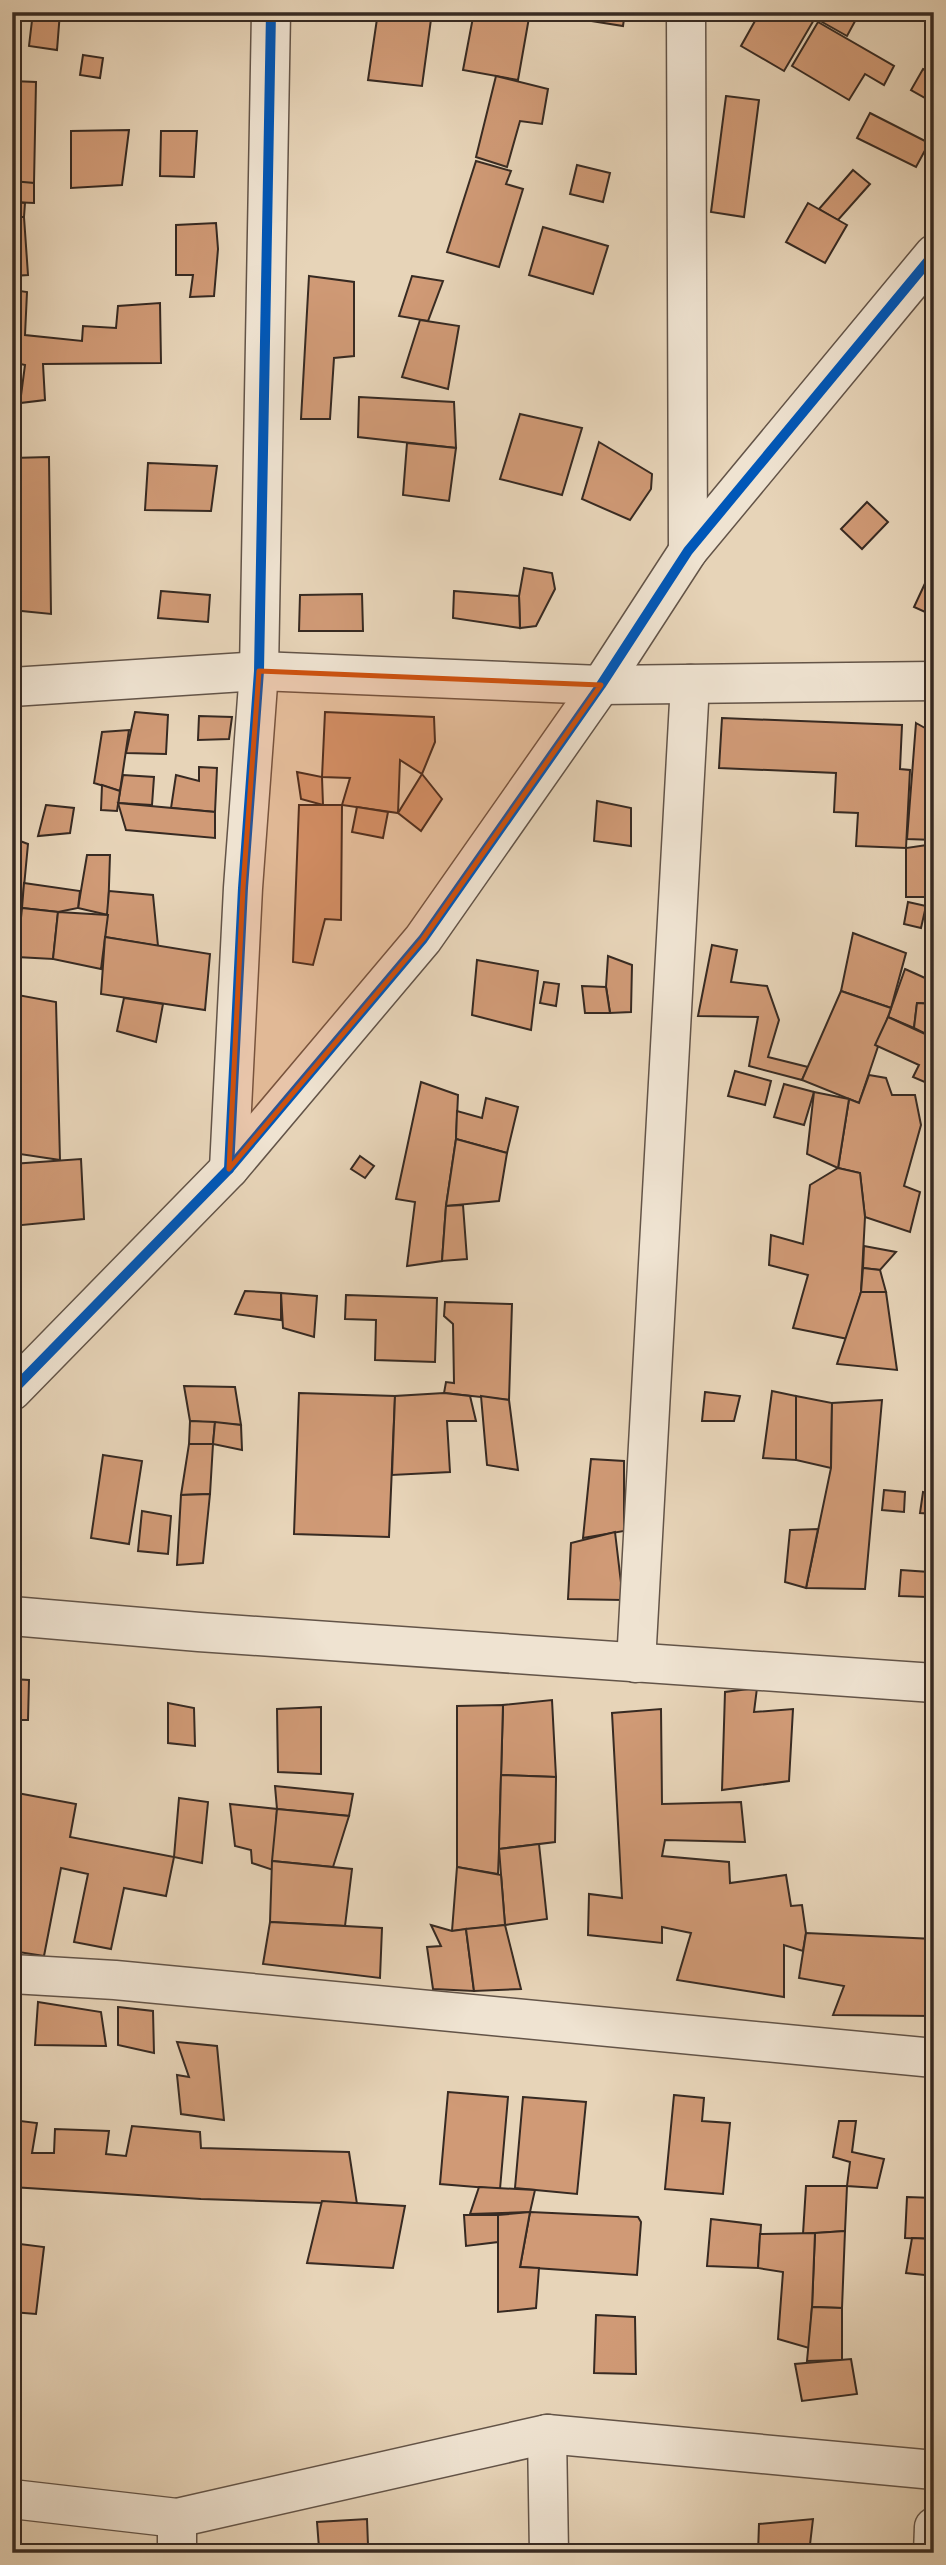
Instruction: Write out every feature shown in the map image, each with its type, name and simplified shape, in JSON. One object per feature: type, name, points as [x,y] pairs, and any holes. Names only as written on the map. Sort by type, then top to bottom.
[{"type":"street","points":[[229,1169],[243,888],[259,671],[271,12]]},
{"type":"street","points":[[686,12],[688,551]]},
{"type":"street","points":[[12,1391],[229,1169],[424,939],[601,685],[688,551],[934,254]]},
{"type":"street","points":[[12,687],[259,671],[601,685],[934,681]]},
{"type":"street","points":[[636,1662],[690,684]]},
{"type":"street","points":[[12,1616],[934,1683]]},
{"type":"street","points":[[12,1974],[115,1980],[934,2058]]},
{"type":"street","points":[[12,2499],[177,2535],[547,2434],[934,2470]]},
{"type":"street","points":[[547,2434],[549,2553]]},
{"type":"street","points":[[933,2553],[934,2527]]},
{"type":"highlighted area","points":[[259,671],[601,685],[423,939],[229,1169],[243,888]]},
{"type":"building","points":[[33,12],[60,12],[57,50],[29,46]]},
{"type":"building","points":[[378,12],[432,12],[422,86],[368,80]]},
{"type":"building","points":[[474,12],[530,12],[518,80],[463,70]]},
{"type":"building","points":[[567,12],[625,12],[623,26],[566,17]]},
{"type":"building","points":[[760,12],[860,12],[847,36],[815,18],[784,71],[741,46]]},
{"type":"building","points":[[818,22],[894,66],[884,85],[865,74],[849,100],[792,66]]},
{"type":"building","points":[[83,55],[103,58],[100,78],[80,75]]},
{"type":"building","points":[[923,69],[934,75],[934,103],[911,90]]},
{"type":"building","points":[[496,76],[548,89],[542,124],[520,121],[507,167],[476,157]]},
{"type":"building","points":[[12,81],[36,82],[34,183],[12,184]]},
{"type":"building","points":[[726,96],[759,100],[744,217],[711,212]]},
{"type":"building","points":[[870,113],[929,143],[916,167],[857,138]]},
{"type":"building","points":[[129,130],[122,185],[71,188],[71,131]]},
{"type":"building","points":[[161,131],[197,131],[194,177],[160,176]]},
{"type":"building","points":[[476,161],[511,171],[506,184],[523,189],[499,267],[447,252]]},
{"type":"building","points":[[577,165],[610,173],[603,202],[570,194]]},
{"type":"building","points":[[853,170],[870,184],[838,220],[819,209]]},
{"type":"building","points":[[12,181],[34,183],[34,203],[12,202]]},
{"type":"building","points":[[12,202],[25,203],[24,217],[12,217]]},
{"type":"building","points":[[808,203],[847,225],[825,263],[786,242]]},
{"type":"building","points":[[12,217],[24,217],[28,275],[13,276],[13,290],[27,292],[25,335],[82,341],[83,326],[116,328],[118,306],[160,303],[161,363],[43,364],[45,400],[20,403],[25,365],[12,362]]},
{"type":"building","points":[[216,223],[218,249],[214,296],[190,297],[193,275],[176,275],[176,225]]},
{"type":"building","points":[[543,227],[608,246],[593,294],[529,275]]},
{"type":"building","points":[[309,276],[354,282],[354,356],[334,358],[330,419],[301,419]]},
{"type":"building","points":[[412,276],[443,281],[428,321],[399,316]]},
{"type":"building","points":[[420,320],[459,326],[448,389],[402,377]]},
{"type":"building","points":[[359,397],[454,402],[456,448],[358,437]]},
{"type":"building","points":[[520,414],[582,428],[562,495],[500,479]]},
{"type":"building","points":[[599,442],[652,474],[651,489],[630,520],[582,499]]},
{"type":"building","points":[[407,443],[456,448],[449,501],[403,495]]},
{"type":"building","points":[[49,457],[51,614],[12,610],[12,458]]},
{"type":"building","points":[[148,463],[217,466],[211,511],[145,510]]},
{"type":"building","points":[[867,502],[888,522],[862,549],[841,529]]},
{"type":"building","points":[[934,564],[934,616],[914,607]]},
{"type":"building","points":[[524,568],[552,573],[555,589],[536,626],[520,628],[519,596]]},
{"type":"building","points":[[161,591],[210,595],[208,622],[158,618]]},
{"type":"building","points":[[454,591],[519,596],[520,628],[453,618]]},
{"type":"building","points":[[362,594],[363,631],[299,631],[300,595]]},
{"type":"building","points":[[135,712],[168,715],[166,754],[126,753]]},
{"type":"building","points":[[325,712],[434,717],[435,742],[422,774],[400,760],[398,813],[342,805],[350,778],[322,777]]},
{"type":"building","points":[[199,716],[232,717],[229,739],[198,740]]},
{"type":"building","points":[[722,718],[902,725],[900,769],[910,770],[906,848],[856,846],[858,813],[834,812],[836,773],[719,768]]},
{"type":"building","points":[[916,723],[934,733],[934,840],[907,839]]},
{"type":"building","points":[[129,730],[120,791],[94,783],[102,732]]},
{"type":"building","points":[[199,767],[217,768],[215,812],[171,808],[176,775],[199,781]]},
{"type":"building","points":[[297,772],[322,777],[323,805],[301,799]]},
{"type":"building","points":[[422,774],[442,799],[421,831],[398,813]]},
{"type":"building","points":[[123,775],[154,777],[152,805],[118,803]]},
{"type":"building","points":[[102,785],[120,791],[117,811],[101,810]]},
{"type":"building","points":[[597,801],[631,808],[631,846],[594,841]]},
{"type":"building","points":[[118,803],[215,812],[215,838],[126,830]]},
{"type":"building","points":[[46,805],[74,808],[70,833],[38,836]]},
{"type":"building","points":[[299,805],[342,805],[341,920],[325,919],[313,965],[293,962]]},
{"type":"building","points":[[357,807],[388,812],[383,838],[352,832]]},
{"type":"building","points":[[12,838],[28,844],[19,940],[12,940]]},
{"type":"building","points":[[934,844],[934,897],[906,897],[906,848]]},
{"type":"building","points":[[87,855],[110,855],[108,915],[78,908]]},
{"type":"building","points":[[24,883],[80,891],[78,908],[58,912],[22,908]]},
{"type":"building","points":[[109,891],[153,895],[158,946],[105,937]]},
{"type":"building","points":[[908,902],[926,906],[921,928],[904,924]]},
{"type":"building","points":[[22,908],[58,912],[53,959],[17,957]]},
{"type":"building","points":[[58,912],[108,915],[101,969],[53,959]]},
{"type":"building","points":[[853,933],[906,953],[891,1008],[841,991]]},
{"type":"building","points":[[105,937],[210,954],[205,1010],[101,994]]},
{"type":"building","points":[[12,940],[19,940],[12,994]]},
{"type":"building","points":[[712,945],[737,950],[731,982],[767,986],[779,1020],[768,1057],[808,1067],[802,1080],[749,1066],[758,1017],[698,1016]]},
{"type":"building","points":[[608,956],[632,965],[631,1012],[610,1013],[606,987]]},
{"type":"building","points":[[477,960],[538,971],[531,1030],[472,1015]]},
{"type":"building","points":[[905,969],[934,982],[934,1004],[917,1003],[914,1028],[888,1017]]},
{"type":"building","points":[[544,982],[559,984],[556,1006],[540,1003]]},
{"type":"building","points":[[582,986],[606,987],[610,1013],[585,1013]]},
{"type":"building","points":[[841,991],[891,1008],[859,1103],[802,1080]]},
{"type":"building","points":[[12,994],[56,1002],[60,1160],[13,1153]]},
{"type":"building","points":[[124,998],[163,1004],[156,1042],[117,1031]]},
{"type":"building","points":[[917,1003],[934,1004],[934,1038],[914,1028]]},
{"type":"building","points":[[888,1017],[934,1038],[934,1086],[913,1077],[919,1065],[875,1045]]},
{"type":"building","points":[[735,1071],[771,1081],[765,1105],[728,1096]]},
{"type":"building","points":[[869,1075],[886,1078],[892,1095],[915,1095],[921,1125],[904,1186],[920,1192],[910,1232],[865,1217],[860,1173],[838,1168],[849,1099],[859,1103]]},
{"type":"building","points":[[421,1082],[458,1095],[456,1139],[446,1206],[442,1261],[407,1266],[415,1202],[396,1199]]},
{"type":"building","points":[[784,1084],[814,1092],[804,1125],[774,1117]]},
{"type":"building","points":[[814,1092],[849,1099],[838,1168],[807,1154]]},
{"type":"building","points":[[486,1098],[518,1107],[507,1153],[456,1139],[457,1111],[482,1118]]},
{"type":"building","points":[[456,1139],[507,1153],[499,1201],[446,1206]]},
{"type":"building","points":[[360,1156],[374,1166],[365,1178],[351,1169]]},
{"type":"building","points":[[81,1159],[84,1219],[12,1226],[12,1164]]},
{"type":"building","points":[[838,1168],[860,1173],[865,1217],[861,1292],[848,1339],[793,1328],[808,1275],[769,1265],[771,1235],[803,1244],[810,1185]]},
{"type":"building","points":[[463,1205],[467,1259],[442,1261],[446,1206]]},
{"type":"building","points":[[864,1246],[896,1252],[880,1270],[863,1268]]},
{"type":"building","points":[[863,1268],[880,1270],[886,1292],[861,1292]]},
{"type":"building","points":[[245,1291],[281,1293],[281,1320],[235,1314]]},
{"type":"building","points":[[861,1292],[886,1292],[897,1370],[837,1364]]},
{"type":"building","points":[[281,1293],[317,1296],[314,1337],[283,1328]]},
{"type":"building","points":[[346,1295],[437,1298],[435,1362],[375,1360],[376,1320],[345,1319]]},
{"type":"building","points":[[445,1302],[512,1304],[509,1400],[444,1393],[446,1382],[454,1383],[453,1324],[444,1316]]},
{"type":"building","points":[[184,1386],[235,1387],[241,1425],[190,1421]]},
{"type":"building","points":[[772,1391],[796,1396],[796,1460],[763,1458]]},
{"type":"building","points":[[705,1392],[740,1396],[734,1421],[702,1421]]},
{"type":"building","points":[[299,1393],[395,1396],[389,1537],[294,1534]]},
{"type":"building","points":[[444,1393],[470,1396],[476,1421],[447,1421],[450,1472],[392,1475],[395,1396]]},
{"type":"building","points":[[481,1396],[509,1400],[518,1470],[487,1465]]},
{"type":"building","points":[[796,1396],[832,1403],[831,1468],[796,1460]]},
{"type":"building","points":[[882,1400],[865,1589],[806,1588],[831,1468],[832,1403]]},
{"type":"building","points":[[190,1421],[215,1422],[213,1444],[189,1444]]},
{"type":"building","points":[[215,1422],[241,1425],[242,1450],[213,1444]]},
{"type":"building","points":[[189,1444],[213,1444],[210,1494],[181,1495]]},
{"type":"building","points":[[103,1455],[142,1461],[129,1544],[91,1538]]},
{"type":"building","points":[[591,1459],[624,1461],[624,1531],[583,1538]]},
{"type":"building","points":[[884,1490],[905,1492],[904,1512],[882,1510]]},
{"type":"building","points":[[923,1492],[934,1494],[934,1514],[920,1513]]},
{"type":"building","points":[[210,1494],[203,1563],[177,1565],[181,1495]]},
{"type":"building","points":[[142,1511],[171,1516],[168,1554],[138,1551]]},
{"type":"building","points":[[818,1529],[806,1588],[785,1582],[790,1530]]},
{"type":"building","points":[[615,1532],[623,1600],[568,1599],[571,1543]]},
{"type":"building","points":[[901,1570],[929,1572],[927,1597],[899,1596]]},
{"type":"building","points":[[12,1679],[29,1680],[28,1720],[12,1720]]},
{"type":"building","points":[[757,1688],[754,1712],[793,1709],[789,1781],[722,1790],[725,1692]]},
{"type":"building","points":[[552,1700],[556,1777],[501,1775],[503,1705]]},
{"type":"building","points":[[168,1703],[194,1708],[195,1746],[168,1743]]},
{"type":"building","points":[[503,1705],[498,1874],[457,1867],[457,1706]]},
{"type":"building","points":[[321,1707],[321,1774],[278,1772],[277,1709]]},
{"type":"building","points":[[661,1709],[662,1804],[741,1802],[745,1842],[665,1840],[662,1856],[729,1862],[730,1883],[786,1875],[791,1906],[802,1905],[806,1933],[803,1951],[784,1945],[784,1997],[677,1980],[691,1933],[662,1927],[662,1943],[588,1935],[589,1894],[622,1898],[612,1713]]},
{"type":"building","points":[[501,1775],[556,1777],[555,1842],[499,1849]]},
{"type":"building","points":[[275,1786],[353,1794],[349,1816],[277,1809]]},
{"type":"building","points":[[12,1792],[76,1804],[70,1837],[174,1857],[166,1896],[124,1888],[111,1949],[74,1942],[88,1874],[61,1868],[44,1956],[12,1951]]},
{"type":"building","points":[[179,1798],[208,1802],[202,1863],[174,1857]]},
{"type":"building","points":[[230,1804],[277,1809],[273,1870],[252,1863],[251,1850],[235,1846]]},
{"type":"building","points":[[277,1809],[349,1816],[333,1867],[272,1861]]},
{"type":"building","points":[[539,1844],[547,1919],[505,1925],[499,1849]]},
{"type":"building","points":[[272,1861],[352,1869],[345,1926],[270,1922]]},
{"type":"building","points":[[457,1867],[501,1875],[505,1925],[452,1931]]},
{"type":"building","points":[[270,1922],[382,1928],[380,1978],[263,1964]]},
{"type":"building","points":[[431,1925],[452,1931],[466,1929],[474,1991],[433,1989],[427,1947],[441,1946]]},
{"type":"building","points":[[505,1925],[521,1989],[474,1991],[466,1929]]},
{"type":"building","points":[[806,1933],[934,1939],[932,2016],[833,2015],[844,1986],[799,1978]]},
{"type":"building","points":[[38,2002],[101,2012],[106,2046],[35,2045]]},
{"type":"building","points":[[118,2007],[153,2011],[154,2053],[118,2045]]},
{"type":"building","points":[[177,2042],[217,2046],[224,2120],[181,2114],[177,2075],[189,2077]]},
{"type":"building","points":[[448,2092],[508,2097],[500,2189],[440,2184]]},
{"type":"building","points":[[674,2095],[704,2098],[702,2121],[730,2123],[723,2194],[665,2189]]},
{"type":"building","points":[[523,2097],[586,2102],[577,2194],[515,2188]]},
{"type":"building","points":[[12,2120],[37,2123],[32,2153],[54,2153],[55,2129],[109,2131],[106,2154],[126,2156],[132,2126],[200,2132],[201,2148],[349,2152],[357,2204],[201,2199],[12,2187]]},
{"type":"building","points":[[839,2121],[856,2121],[852,2152],[884,2159],[877,2188],[847,2186],[850,2162],[833,2157]]},
{"type":"building","points":[[806,2186],[847,2186],[845,2231],[803,2234]]},
{"type":"building","points":[[12,2187],[17,2187],[16,2232],[12,2231]]},
{"type":"building","points":[[479,2187],[535,2190],[530,2212],[470,2214]]},
{"type":"building","points":[[907,2197],[934,2198],[934,2239],[905,2238]]},
{"type":"building","points":[[322,2201],[405,2206],[393,2268],[307,2263]]},
{"type":"building","points":[[530,2212],[638,2217],[641,2222],[637,2275],[520,2267]]},
{"type":"building","points":[[530,2212],[520,2267],[539,2268],[536,2308],[498,2312],[498,2215]]},
{"type":"building","points":[[464,2215],[498,2215],[498,2242],[466,2246]]},
{"type":"building","points":[[711,2219],[761,2225],[758,2268],[707,2266]]},
{"type":"building","points":[[845,2231],[842,2308],[812,2307],[815,2233]]},
{"type":"building","points":[[815,2233],[809,2348],[778,2339],[783,2272],[758,2268],[760,2234]]},
{"type":"building","points":[[912,2238],[934,2239],[934,2276],[906,2273]]},
{"type":"building","points":[[12,2243],[44,2247],[36,2314],[12,2312]]},
{"type":"building","points":[[812,2307],[842,2308],[842,2360],[807,2361]]},
{"type":"building","points":[[596,2315],[635,2317],[636,2374],[594,2373]]},
{"type":"building","points":[[851,2359],[857,2394],[802,2401],[795,2364]]},
{"type":"building","points":[[367,2519],[368,2545],[319,2548],[317,2522]]},
{"type":"building","points":[[813,2519],[809,2553],[758,2553],[759,2524]]},
{"type":"cycle path","points":[[229,1169],[243,888],[259,671],[271,12]]},
{"type":"cycle path","points":[[12,1391],[229,1169],[423,939],[601,685],[688,551],[934,254]]}]
